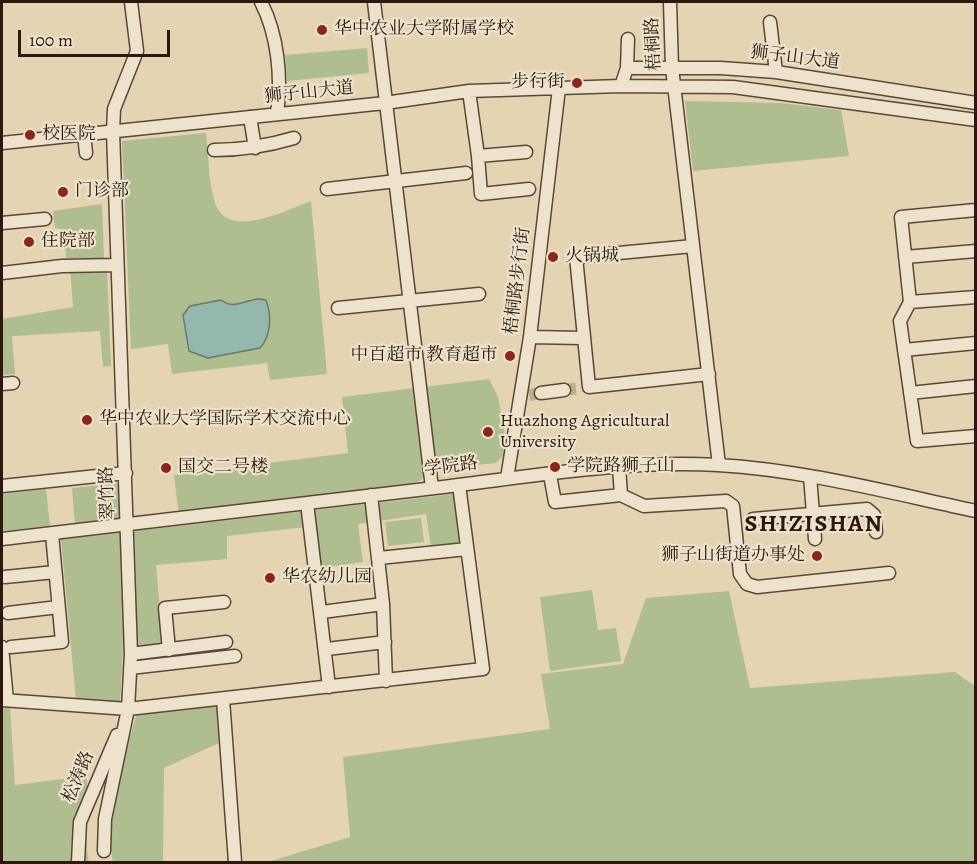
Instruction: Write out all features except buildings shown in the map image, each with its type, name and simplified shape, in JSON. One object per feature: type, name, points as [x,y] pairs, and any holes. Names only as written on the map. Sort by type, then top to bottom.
[{"type":"street","name":"翠竹路","points":[[104,851],[105,819],[128,709],[131,654],[113,131],[114,110],[136,51],[131,2]]},
{"type":"street","points":[[261,2],[277,52],[280,96],[277,114]]},
{"type":"street","points":[[374,2],[432,488]]},
{"type":"street","name":"梧桐路","points":[[670,2],[672,68],[719,465]]},
{"type":"street","points":[[770,22],[776,72]]},
{"type":"street","points":[[621,86],[627,68],[628,39]]},
{"type":"street","name":"狮子山大道","points":[[627,68],[776,72],[975,103]]},
{"type":"street","name":"狮子山大道","points":[[2,143],[386,103],[469,91],[621,86],[675,85],[777,92],[975,120]]},
{"type":"street","name":"梧桐路步行街","points":[[507,478],[530,395],[530,337],[559,88]]},
{"type":"street","points":[[469,91],[481,194],[529,189]]},
{"type":"street","points":[[250,117],[255,148]]},
{"type":"street","points":[[84,134],[86,153]]},
{"type":"street","points":[[214,150],[255,148],[294,138]]},
{"type":"street","points":[[478,156],[526,152]]},
{"type":"street","points":[[327,189],[466,173]]},
{"type":"street","points":[[975,210],[901,216],[910,302],[900,321],[917,441],[975,436]]},
{"type":"street","points":[[2,223],[45,219]]},
{"type":"street","points":[[693,246],[576,257],[585,388],[709,374]]},
{"type":"street","points":[[905,257],[975,251]]},
{"type":"street","points":[[2,273],[62,266],[117,265]]},
{"type":"street","points":[[338,308],[479,294]]},
{"type":"street","points":[[910,302],[975,297]]},
{"type":"street","points":[[530,337],[583,338]]},
{"type":"street","points":[[904,350],[975,343]]},
{"type":"street","points":[[910,393],[975,386]]},
{"type":"street","points":[[530,395],[564,390]]},
{"type":"street","name":"学院路","points":[[2,539],[619,466],[719,465],[810,476],[975,511]]},
{"type":"street","points":[[619,466],[621,495]]},
{"type":"street","points":[[2,486],[126,473]]},
{"type":"street","points":[[550,475],[555,502],[621,495],[644,506],[726,501],[733,506],[740,574],[747,584],[757,587],[889,573]]},
{"type":"street","points":[[810,476],[815,539]]},
{"type":"street","points":[[52,534],[62,642],[6,647],[4,700],[128,709],[386,681],[483,669],[459,485]]},
{"type":"street","points":[[372,495],[383,604],[386,681]]},
{"type":"street","points":[[307,503],[327,649],[329,687]]},
{"type":"street","points":[[753,519],[867,509],[874,515],[876,532]]},
{"type":"street","points":[[379,558],[467,549]]},
{"type":"street","points":[[5,577],[55,572]]},
{"type":"street","points":[[169,650],[165,608],[224,602]]},
{"type":"street","points":[[321,612],[383,604]]},
{"type":"street","points":[[8,613],[58,607]]},
{"type":"street","points":[[131,654],[226,642]]},
{"type":"street","points":[[327,649],[385,642]]},
{"type":"street","points":[[130,668],[235,656]]},
{"type":"street","points":[[223,699],[235,862]]},
{"type":"street","name":"松涛路","points":[[78,862],[80,822],[128,709]]},
{"type":"green space","points":[[367,48],[369,73],[287,81],[285,55]]},
{"type":"green space","points":[[685,101],[780,103],[841,110],[849,156],[693,171]]},
{"type":"green space","points":[[206,133],[213,195],[222,214],[232,220],[258,220],[311,201],[327,374],[270,380],[267,363],[172,374],[168,344],[131,349],[122,141]]},
{"type":"green space","points":[[102,204],[104,259],[66,258],[64,230],[55,228],[53,211]]},
{"type":"green space","points":[[70,268],[107,269],[111,366],[103,367],[100,331],[12,336],[15,374],[2,375],[2,319],[73,307]]},
{"type":"green space","points":[[489,379],[498,397],[508,451],[496,463],[438,469],[409,487],[179,516],[174,475],[348,453],[342,397]]},
{"type":"green space","points":[[122,483],[122,521],[75,526],[72,488]]},
{"type":"green space","points":[[46,489],[50,526],[2,531],[2,494]]},
{"type":"green space","points":[[454,494],[460,545],[431,548],[426,514],[358,524],[363,562],[320,568],[315,526],[227,536],[227,559],[156,565],[163,644],[137,646],[134,531]]},
{"type":"green space","points":[[421,518],[424,542],[388,546],[385,522]]},
{"type":"green space","points":[[121,533],[123,649],[120,703],[76,701],[61,539]]},
{"type":"green space","points":[[592,590],[598,630],[616,628],[621,661],[550,671],[540,597]]},
{"type":"green space","points":[[729,591],[750,688],[955,672],[975,686],[975,862],[268,862],[350,837],[343,757],[550,729],[541,674],[623,664],[646,598]]},
{"type":"green space","points":[[217,701],[219,743],[164,768],[163,862],[113,862],[108,831],[115,790],[138,709]]},
{"type":"green space","points":[[10,707],[15,785],[87,776],[89,862],[2,862],[2,708]]},
{"type":"water","points":[[259,299],[266,300],[270,319],[266,338],[260,348],[208,358],[189,351],[183,315],[190,306],[221,300],[235,304]]},
{"type":"tunnel","points":[[564,390],[581,388]]},
{"type":"tunnel","points":[[529,395],[541,393]]},
{"type":"place","name":"华中农业大学附属学校","points":[[322,30]]},
{"type":"place","name":"步行街","points":[[577,83]]},
{"type":"place","name":"校医院","points":[[30,135]]},
{"type":"place","name":"门诊部","points":[[63,192]]},
{"type":"place","name":"住院部","points":[[29,242]]},
{"type":"place","name":"火锅城","points":[[553,257]]},
{"type":"place","name":"中百超市 教育超市","points":[[510,356]]},
{"type":"place","name":"华中农业大学国际学术交流中心","points":[[87,420]]},
{"type":"place","name":"Huazhong Agricultural University","points":[[488,432]]},
{"type":"place","name":"学院路狮子山","points":[[555,467]]},
{"type":"place","name":"国交二号楼","points":[[166,468]]},
{"type":"place","name":"狮子山街道办事处","points":[[817,556]]},
{"type":"place","name":"华农幼儿园","points":[[270,578]]},
{"type":"district","name":"SHIZISHAN","points":[[814,525]]}]
